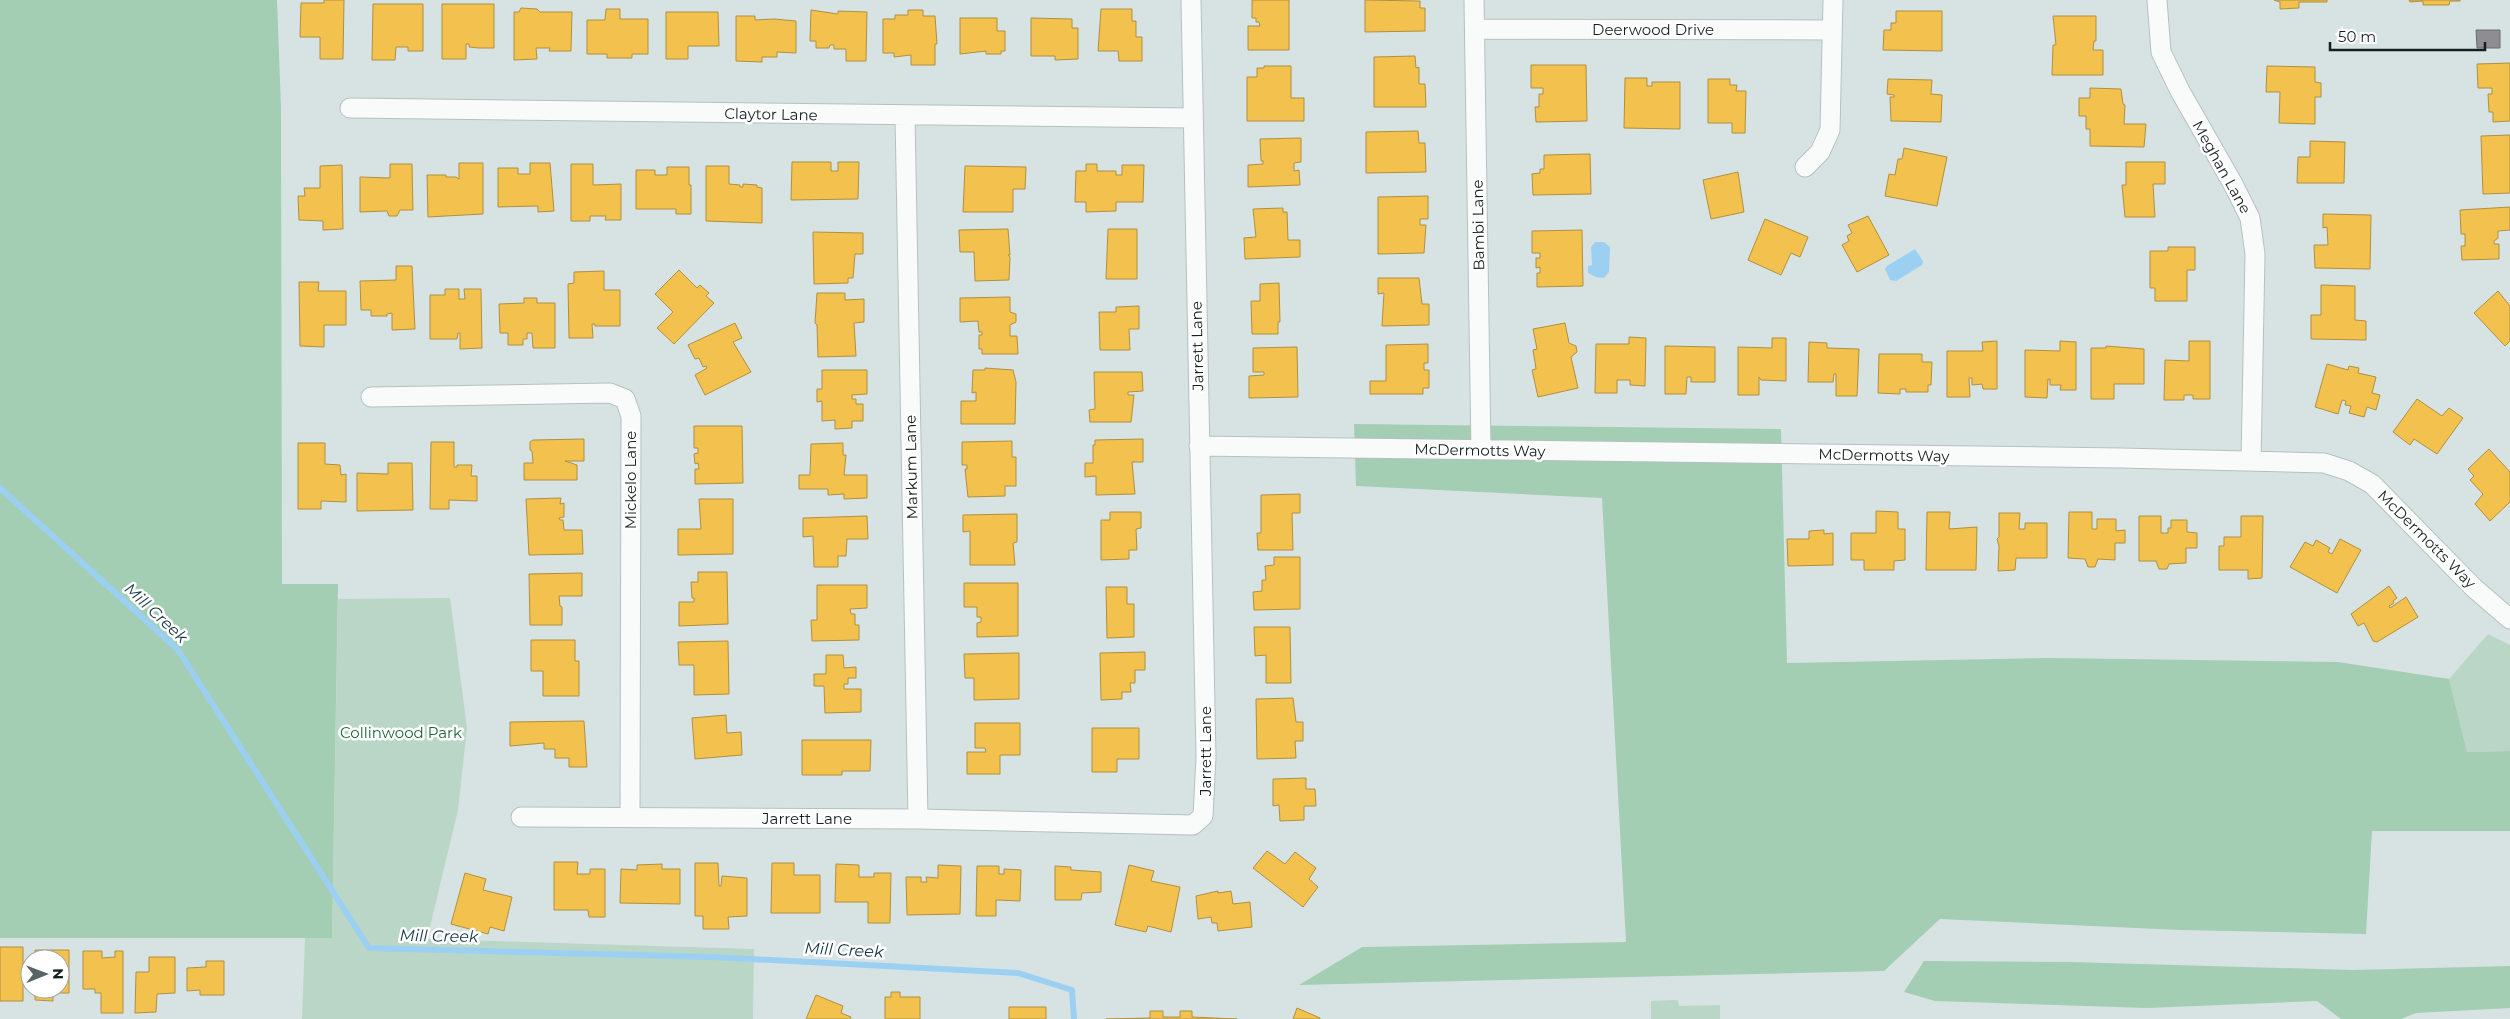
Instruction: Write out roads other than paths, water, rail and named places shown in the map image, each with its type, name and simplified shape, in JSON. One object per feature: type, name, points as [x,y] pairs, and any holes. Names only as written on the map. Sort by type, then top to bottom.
[{"type":"street","name":"Jarrett Lane","points":[[521,817],[918,819],[1193,826],[1204,816],[1206,756],[1190,0]]},
{"type":"street","name":"Bambi Lane","points":[[1474,0],[1481,450]]},
{"type":"street","points":[[1805,167],[1820,152],[1830,130],[1833,0]]},
{"type":"street","name":"Meghan Lane","points":[[2158,0],[2161,52],[2180,91],[2234,184],[2250,218],[2255,254],[2252,462]]},
{"type":"street","name":"Deerwood Drive","points":[[1475,29],[1832,30]]},
{"type":"street","name":"Claytor Lane","points":[[350,108],[1191,118]]},
{"type":"street","name":"Markum Lane","points":[[905,116],[918,819]]},
{"type":"street","name":"Mickelo Lane","points":[[371,397],[610,394],[625,400],[631,416],[630,817]]},
{"type":"street","name":"McDermotts Way","points":[[1199,446],[2324,463],[2349,472],[2372,484],[2474,588],[2510,619]]},
{"type":"water","points":[[1595,242],[1604,242],[1610,247],[1609,272],[1604,278],[1588,273],[1588,266],[1592,265],[1591,247]]},
{"type":"water","points":[[1915,249],[1923,261],[1922,265],[1896,281],[1890,280],[1885,269],[1887,266]]},
{"type":"waterway","name":"Mill Creek","points":[[0,488],[178,650],[369,948],[712,957],[1018,973],[1072,990],[1074,1019]]},
{"type":"park label","name":"Collinwood Park","points":[[401,732]]}]
